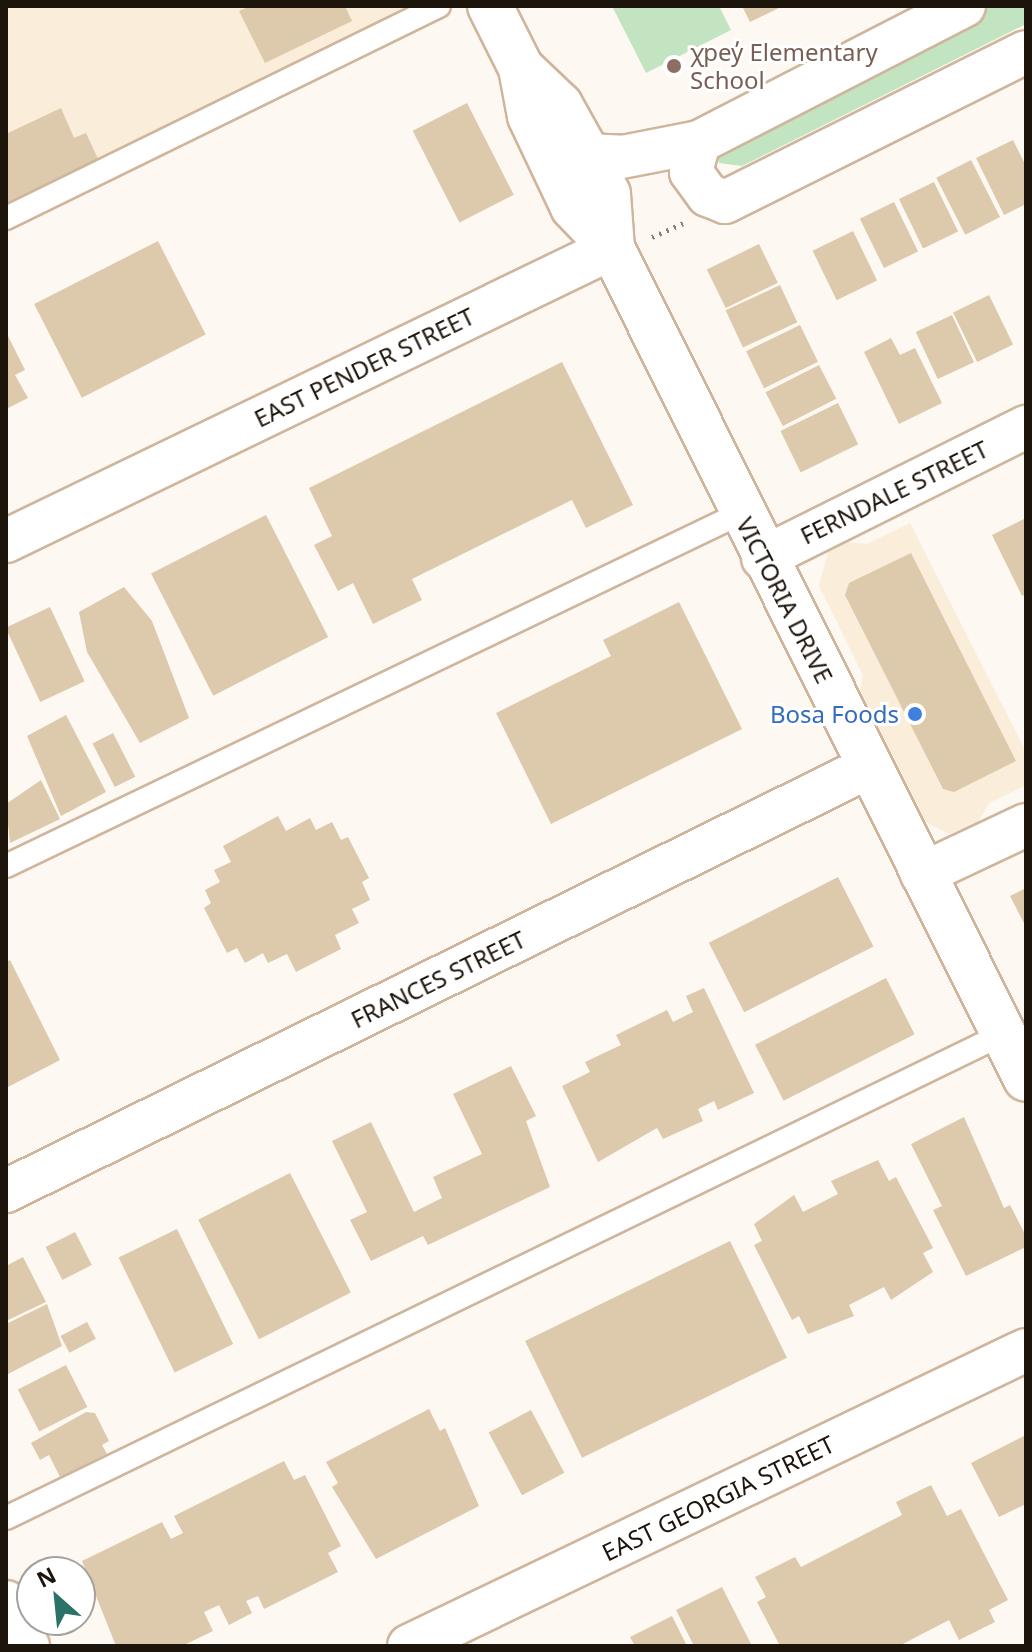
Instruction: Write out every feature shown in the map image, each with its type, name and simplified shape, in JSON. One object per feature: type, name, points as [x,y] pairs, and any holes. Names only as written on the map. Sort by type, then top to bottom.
[{"type":"street","name":"VICTORIA DRIVE","points":[[490,6],[521,68],[530,116],[573,207],[612,248],[763,558],[1026,1079]]},
{"type":"street","points":[[588,155],[622,157],[699,142],[964,6]]},
{"type":"street","points":[[699,142],[691,172],[708,195],[725,202],[1026,52]]},
{"type":"street","name":"VICTORIA DRIVE","points":[[521,68],[560,105],[608,194],[612,248]]},
{"type":"street","name":"EAST PENDER STREET","points":[[6,541],[612,248]]},
{"type":"street","name":"FERNDALE STREET","points":[[763,558],[1026,427]]},
{"type":"street","name":"FRANCES STREET","points":[[6,1191],[869,767]]},
{"type":"street","points":[[922,874],[1026,825]]},
{"type":"street","name":"EAST GEORGIA STREET","points":[[409,1646],[1026,1350]]},
{"type":"street","points":[[6,1602],[28,1646]]},
{"type":"lane","points":[[6,218],[439,6]]},
{"type":"lane","points":[[6,866],[741,513]]},
{"type":"lane","points":[[6,1518],[1003,1034]]},
{"type":"path","points":[[612,248],[662,234],[725,202]]},
{"type":"shaded area","points":[[6,6],[422,6],[6,218]]},
{"type":"shaded area","points":[[910,523],[1026,752],[1026,785],[989,803],[978,822],[949,834],[920,819],[859,696],[863,675],[819,586],[828,552],[848,542],[867,544]]},
{"type":"green space","points":[[719,6],[731,30],[646,73],[613,8]]},
{"type":"green space","points":[[992,6],[1026,6],[1026,24],[742,166],[719,163],[716,151],[724,140]]},
{"type":"building","points":[[251,6],[345,6],[352,21],[265,63],[239,11]]},
{"type":"building","points":[[742,6],[783,6],[750,22]]},
{"type":"building","points":[[467,103],[514,195],[459,222],[413,131]]},
{"type":"building","points":[[61,108],[74,138],[86,133],[99,161],[6,204],[6,134]]},
{"type":"building","points":[[1013,140],[1026,166],[1026,204],[1004,215],[976,158]]},
{"type":"building","points":[[971,160],[1000,217],[965,235],[936,178]]},
{"type":"building","points":[[934,182],[958,231],[923,249],[899,199]]},
{"type":"building","points":[[894,202],[918,251],[884,268],[860,219]]},
{"type":"building","points":[[853,231],[877,280],[837,300],[813,251]]},
{"type":"building","points":[[158,241],[206,335],[82,398],[34,304]]},
{"type":"building","points":[[759,244],[778,283],[726,308],[707,269]]},
{"type":"building","points":[[780,285],[797,322],[743,348],[726,310]]},
{"type":"building","points":[[989,295],[1013,344],[977,362],[953,313]]},
{"type":"building","points":[[952,315],[974,362],[938,379],[916,332]]},
{"type":"building","points":[[800,325],[818,362],[764,388],[746,351]]},
{"type":"building","points":[[6,332],[25,370],[15,375],[28,398],[6,409]]},
{"type":"building","points":[[891,338],[900,355],[915,348],[942,403],[899,424],[864,352]]},
{"type":"building","points":[[562,362],[633,505],[586,528],[572,500],[412,579],[422,600],[373,624],[353,583],[338,591],[314,545],[332,536],[309,488]]},
{"type":"building","points":[[819,365],[836,399],[783,426],[766,392]]},
{"type":"building","points":[[838,403],[858,444],[801,472],[780,431]]},
{"type":"building","points":[[266,515],[328,637],[213,696],[151,574]]},
{"type":"building","points":[[1026,518],[1026,594],[1022,596],[992,535]]},
{"type":"building","points":[[911,553],[1016,761],[954,792],[943,789],[845,595],[849,583]]},
{"type":"building","points":[[124,587],[152,621],[189,718],[140,743],[87,652],[79,612]]},
{"type":"building","points":[[679,602],[742,729],[551,824],[496,713],[611,656],[603,640]]},
{"type":"building","points":[[50,607],[85,681],[40,702],[6,628]]},
{"type":"building","points":[[66,715],[106,792],[61,816],[27,736]]},
{"type":"building","points":[[113,733],[135,777],[115,787],[93,743]]},
{"type":"building","points":[[41,780],[60,819],[10,843],[6,804]]},
{"type":"building","points":[[278,816],[286,831],[310,818],[316,830],[332,822],[341,840],[348,837],[369,878],[362,882],[370,900],[352,909],[359,923],[335,935],[341,949],[296,972],[287,954],[268,963],[263,953],[245,963],[237,948],[227,953],[204,908],[211,903],[205,890],[220,882],[214,870],[231,862],[223,846]]},
{"type":"building","points":[[838,877],[873,946],[744,1012],[709,943]]},
{"type":"building","points":[[1026,888],[1026,927],[1010,896]]},
{"type":"building","points":[[10,960],[60,1060],[6,1088],[6,962]]},
{"type":"building","points":[[886,978],[915,1034],[784,1101],[755,1045]]},
{"type":"building","points":[[704,988],[754,1093],[718,1110],[714,1101],[698,1109],[703,1121],[663,1139],[657,1128],[598,1162],[562,1086],[590,1072],[585,1062],[621,1045],[616,1035],[667,1010],[673,1022],[693,1012],[686,996]]},
{"type":"building","points":[[511,1066],[536,1116],[526,1121],[550,1187],[428,1245],[423,1236],[371,1261],[350,1220],[367,1212],[332,1141],[371,1122],[414,1212],[442,1198],[433,1177],[482,1154],[453,1094]]},
{"type":"building","points":[[964,1117],[1004,1208],[1010,1205],[1026,1236],[1026,1247],[966,1276],[933,1210],[942,1206],[911,1144]]},
{"type":"building","points":[[878,1160],[889,1181],[896,1177],[933,1248],[923,1253],[933,1272],[891,1300],[884,1287],[849,1305],[854,1316],[808,1334],[799,1316],[792,1320],[754,1245],[762,1241],[754,1224],[794,1195],[803,1212],[838,1194],[831,1181]]},
{"type":"building","points":[[290,1173],[351,1292],[259,1339],[198,1220]]},
{"type":"building","points":[[177,1229],[233,1344],[175,1373],[119,1257]]},
{"type":"building","points":[[75,1232],[92,1265],[62,1280],[46,1247]]},
{"type":"building","points":[[730,1241],[787,1358],[582,1458],[525,1341]]},
{"type":"building","points":[[23,1257],[46,1302],[6,1321],[6,1266]]},
{"type":"building","points":[[47,1304],[62,1346],[6,1375],[6,1324]]},
{"type":"building","points":[[87,1322],[96,1339],[69,1353],[61,1336]]},
{"type":"building","points":[[66,1365],[87,1407],[39,1431],[18,1390]]},
{"type":"building","points":[[429,1409],[440,1431],[445,1428],[479,1506],[376,1559],[332,1487],[338,1483],[326,1462]]},
{"type":"building","points":[[531,1410],[564,1473],[522,1495],[489,1433]]},
{"type":"building","points":[[86,1412],[95,1413],[109,1441],[102,1445],[107,1454],[60,1477],[49,1455],[40,1460],[31,1443]]},
{"type":"building","points":[[1026,1435],[1026,1504],[999,1517],[971,1463]]},
{"type":"building","points":[[284,1461],[294,1480],[305,1475],[341,1546],[328,1553],[338,1572],[264,1609],[258,1596],[246,1601],[252,1613],[229,1625],[219,1605],[204,1612],[213,1631],[182,1646],[116,1646],[96,1596],[96,1556],[92,1556],[162,1522],[171,1539],[183,1533],[174,1516]]},
{"type":"building","points":[[931,1485],[947,1516],[961,1509],[1008,1600],[989,1610],[995,1622],[959,1640],[949,1620],[899,1646],[780,1646],[757,1602],[766,1597],[755,1577],[795,1557],[801,1567],[902,1515],[896,1502]]},
{"type":"building","points":[[722,1587],[751,1644],[694,1646],[676,1610]]},
{"type":"building","points":[[672,1616],[687,1646],[635,1646],[630,1637]]},
{"type":"place","name":"ꭓpey̓ Elementary School","points":[[674,66]]},
{"type":"place","name":"Bosa Foods","points":[[915,714]]}]
